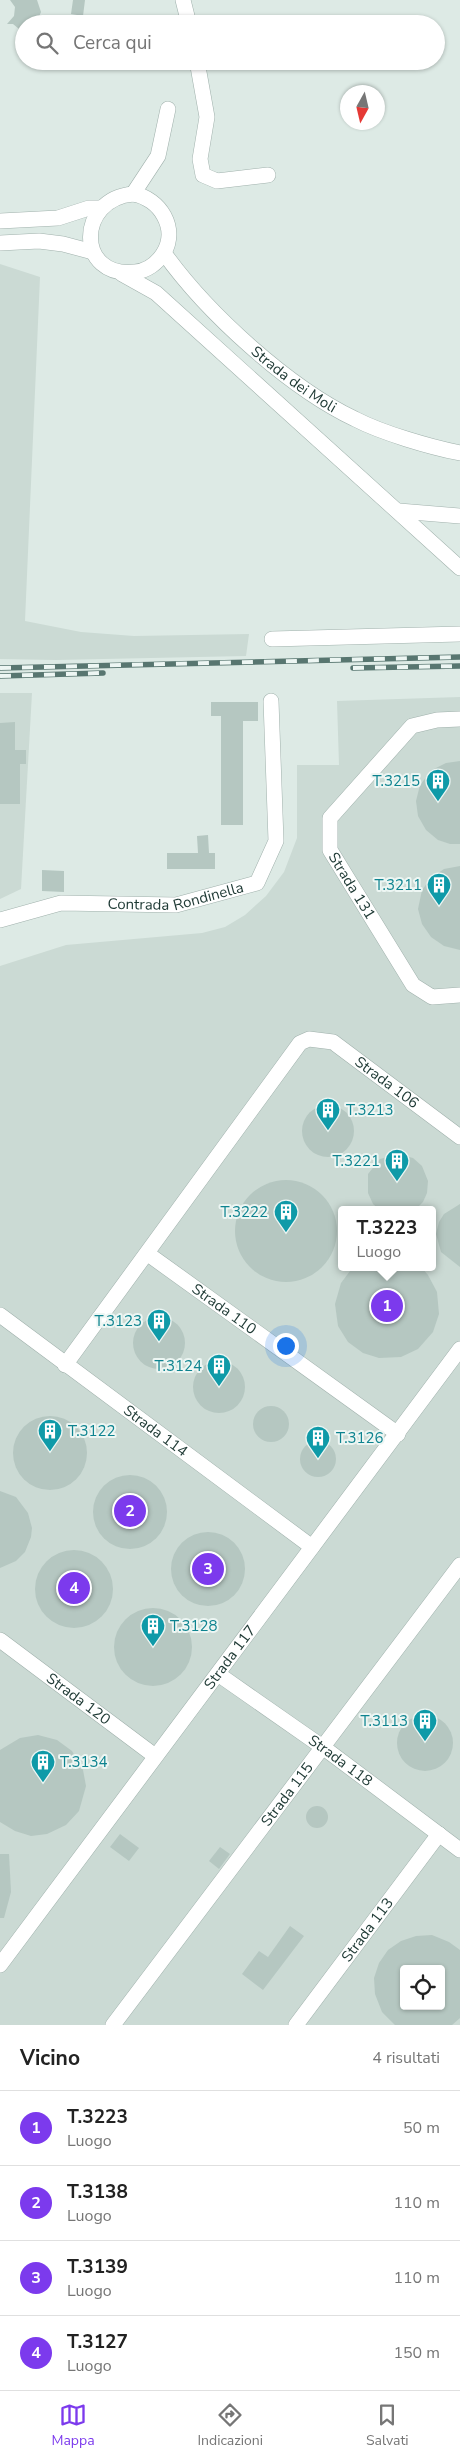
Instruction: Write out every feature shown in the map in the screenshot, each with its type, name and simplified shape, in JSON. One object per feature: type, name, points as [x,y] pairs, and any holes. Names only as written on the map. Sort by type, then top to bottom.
[{"type":"street","points":[[183,0],[186,15]]},
{"type":"street","points":[[199,70],[207,117],[200,159],[203,175],[217,181],[268,175]]},
{"type":"street","points":[[133,194],[158,156],[168,109]]},
{"type":"street","points":[[122,274],[141,271],[158,261],[169,241],[168,225],[162,212],[145,196],[133,194],[113,198],[101,208],[92,226],[90,238],[93,252],[106,267],[156,293],[460,568]]},
{"type":"street","points":[[0,221],[58,218],[89,208],[101,208]]},
{"type":"street","points":[[0,242],[55,243],[93,252]]},
{"type":"street","name":"Strada dei Moli","points":[[164,253],[178,273],[225,324],[306,391],[356,420],[438,449],[460,453]]},
{"type":"street","points":[[399,511],[460,516]]},
{"type":"street","points":[[272,639],[460,634]]},
{"type":"street","name":"Contrada Rondinella","points":[[0,920],[61,902],[176,905],[257,883],[276,841],[271,701]]},
{"type":"street","name":"Strada 131","points":[[460,719],[437,720],[412,726],[330,818],[330,850],[413,985],[432,997],[460,995]]},
{"type":"street","name":"Strada 106","points":[[148,1254],[300,1043],[308,1039],[333,1042],[460,1137]]},
{"type":"street","points":[[66,1365],[148,1254]]},
{"type":"street","name":"Strada 110","points":[[148,1254],[398,1434]]},
{"type":"street","name":"Strada 114","points":[[0,1315],[312,1547]]},
{"type":"street","name":"Strada 117","points":[[0,1965],[460,1349]]},
{"type":"street","name":"Strada 115","points":[[113,2025],[324,1748],[460,1565]]},
{"type":"street","name":"Strada 120","points":[[0,1640],[155,1756]]},
{"type":"street","name":"Strada 118","points":[[218,1674],[324,1748],[460,1850]]},
{"type":"street","name":"Strada 113","points":[[296,2025],[439,1834]]},
{"type":"shaded area","points":[[0,264],[40,277],[25,621],[81,632],[134,636],[249,634],[246,656],[56,660],[0,659]]},
{"type":"shaded area","points":[[0,693],[32,693],[21,889],[0,899]]},
{"type":"shaded area","points":[[460,697],[460,2025],[0,2025],[0,966],[66,945],[202,933],[225,927],[245,915],[266,896],[284,872],[297,838],[297,765],[339,765],[337,701]]},
{"type":"building","points":[[10,0],[37,0],[41,12],[40,15],[15,15],[15,26],[7,24],[14,16],[15,7]]},
{"type":"building","points":[[73,0],[85,0],[83,15],[71,14]]},
{"type":"building","points":[[211,702],[258,702],[258,721],[243,721],[243,825],[221,825],[221,716],[211,716]]},
{"type":"building","points":[[15,722],[15,750],[26,750],[26,764],[20,764],[20,804],[0,804],[0,723]]},
{"type":"building","name":"T.3215","points":[[460,761],[460,844],[450,844],[438,840],[426,830],[418,816],[416,801],[420,785],[432,770],[446,763]]},
{"type":"building","points":[[208,835],[209,853],[215,853],[215,869],[167,869],[167,853],[198,853],[197,836]]},
{"type":"building","name":"T.3211","points":[[460,866],[460,950],[444,946],[431,937],[422,924],[418,909],[422,890],[431,878],[444,869]]},
{"type":"building","points":[[42,870],[64,871],[64,892],[42,891]]},
{"type":"building","name":"T.3213","points":[[323,1105],[333,1105],[347,1112],[354,1126],[354,1136],[347,1150],[333,1157],[323,1157],[313,1153],[306,1146],[302,1136],[302,1126],[306,1116],[313,1109]]},
{"type":"building","name":"T.3221","points":[[398,1154],[413,1158],[422,1166],[428,1181],[427,1193],[419,1206],[375,1206],[373,1204],[368,1193],[368,1174],[380,1159]]},
{"type":"building","name":"T.3222","points":[[286,1180],[306,1184],[322,1195],[333,1211],[337,1231],[333,1251],[322,1267],[306,1278],[286,1282],[266,1278],[250,1267],[239,1251],[235,1231],[239,1211],[250,1195],[266,1184]]},
{"type":"building","points":[[460,1204],[460,1267],[441,1252],[436,1234],[439,1222],[444,1214]]},
{"type":"building","points":[[350,1271],[424,1271],[437,1292],[439,1314],[433,1332],[418,1349],[401,1357],[379,1358],[363,1353],[348,1342],[338,1326],[335,1304],[341,1283]]},
{"type":"building","name":"T.3123","points":[[159,1317],[169,1319],[177,1325],[183,1333],[185,1343],[183,1353],[177,1361],[169,1367],[159,1369],[149,1367],[141,1361],[135,1353],[133,1343],[135,1333],[141,1325],[149,1319]]},
{"type":"building","name":"T.3124","points":[[219,1361],[233,1365],[241,1373],[245,1387],[241,1401],[233,1409],[219,1413],[205,1409],[197,1401],[193,1387],[197,1373],[205,1365]]},
{"type":"building","points":[[271,1406],[278,1407],[284,1411],[288,1417],[288,1431],[284,1437],[278,1441],[271,1442],[264,1441],[258,1437],[254,1431],[253,1424],[254,1417],[258,1411],[264,1407]]},
{"type":"building","name":"T.3122","points":[[50,1416],[64,1419],[76,1427],[84,1439],[87,1453],[84,1467],[76,1479],[64,1487],[50,1490],[36,1487],[24,1479],[16,1467],[13,1453],[16,1439],[24,1427],[36,1419]]},
{"type":"building","name":"T.3126","points":[[318,1441],[325,1442],[331,1446],[335,1452],[335,1466],[331,1472],[325,1476],[318,1477],[311,1476],[305,1472],[301,1466],[300,1459],[301,1452],[305,1446],[311,1442]]},
{"type":"building","points":[[130,1475],[144,1478],[156,1486],[164,1498],[167,1512],[164,1526],[156,1538],[144,1546],[130,1549],[116,1546],[104,1538],[96,1526],[93,1512],[96,1498],[104,1486],[116,1478]]},
{"type":"building","points":[[0,1491],[16,1497],[28,1513],[32,1528],[31,1537],[25,1552],[16,1561],[0,1568]]},
{"type":"building","points":[[208,1532],[222,1535],[234,1543],[242,1555],[245,1569],[242,1583],[234,1595],[222,1603],[208,1606],[194,1603],[182,1595],[174,1583],[171,1569],[174,1555],[182,1543],[194,1535]]},
{"type":"building","points":[[74,1550],[89,1553],[101,1562],[110,1574],[113,1589],[110,1604],[101,1616],[89,1625],[74,1628],[59,1625],[47,1616],[38,1604],[35,1589],[38,1574],[47,1562],[59,1553]]},
{"type":"building","name":"T.3128","points":[[153,1608],[168,1611],[180,1620],[189,1632],[192,1647],[189,1662],[180,1674],[168,1683],[153,1686],[138,1683],[126,1674],[117,1662],[114,1647],[117,1632],[126,1620],[138,1611]]},
{"type":"building","name":"T.3113","points":[[425,1715],[436,1717],[445,1723],[451,1732],[453,1743],[451,1754],[445,1763],[436,1769],[425,1771],[414,1769],[405,1763],[399,1754],[397,1743],[399,1732],[405,1723],[414,1717]]},
{"type":"building","name":"T.3134","points":[[38,1735],[57,1740],[72,1751],[83,1770],[86,1786],[79,1811],[66,1825],[47,1834],[31,1836],[15,1831],[0,1822],[0,1750],[20,1738]]},
{"type":"building","points":[[317,1806],[327,1813],[328,1817],[321,1827],[317,1828],[307,1821],[306,1817],[313,1807]]},
{"type":"building","points":[[120,1834],[139,1848],[129,1861],[110,1847]]},
{"type":"building","points":[[220,1847],[230,1854],[219,1869],[209,1861]]},
{"type":"building","points":[[0,1854],[9,1854],[11,1892],[4,1918],[0,1918]]},
{"type":"building","points":[[290,1926],[304,1936],[263,1990],[242,1974],[259,1951],[268,1957]]},
{"type":"building","points":[[432,1935],[449,1942],[460,1950],[460,2018],[452,2025],[395,2025],[382,2012],[375,1994],[374,1978],[379,1963],[388,1950],[401,1941],[416,1936]]},
{"type":"railway","points":[[0,668],[460,657]]},
{"type":"railway","points":[[353,668],[460,666]]},
{"type":"railway","points":[[0,676],[103,673]]},
{"type":"place","name":"T.3215","points":[[438,802]]},
{"type":"place","name":"T.3211","points":[[439,906]]},
{"type":"place","name":"T.3213","points":[[328,1131]]},
{"type":"place","name":"T.3221","points":[[397,1182]]},
{"type":"place","name":"T.3222","points":[[286,1233]]},
{"type":"place","name":"T.3223","points":[[387,1306]]},
{"type":"place","name":"T.3123","points":[[159,1342]]},
{"type":"place","name":"T.3124","points":[[219,1387]]},
{"type":"place","name":"T.3122","points":[[50,1452]]},
{"type":"place","name":"T.3126","points":[[318,1459]]},
{"type":"place","name":"T.3138","points":[[130,1511]]},
{"type":"place","name":"T.3139","points":[[208,1569]]},
{"type":"place","name":"T.3127","points":[[74,1588]]},
{"type":"place","name":"T.3128","points":[[153,1647]]},
{"type":"place","name":"T.3113","points":[[425,1742]]},
{"type":"place","name":"T.3134","points":[[43,1783]]}]
